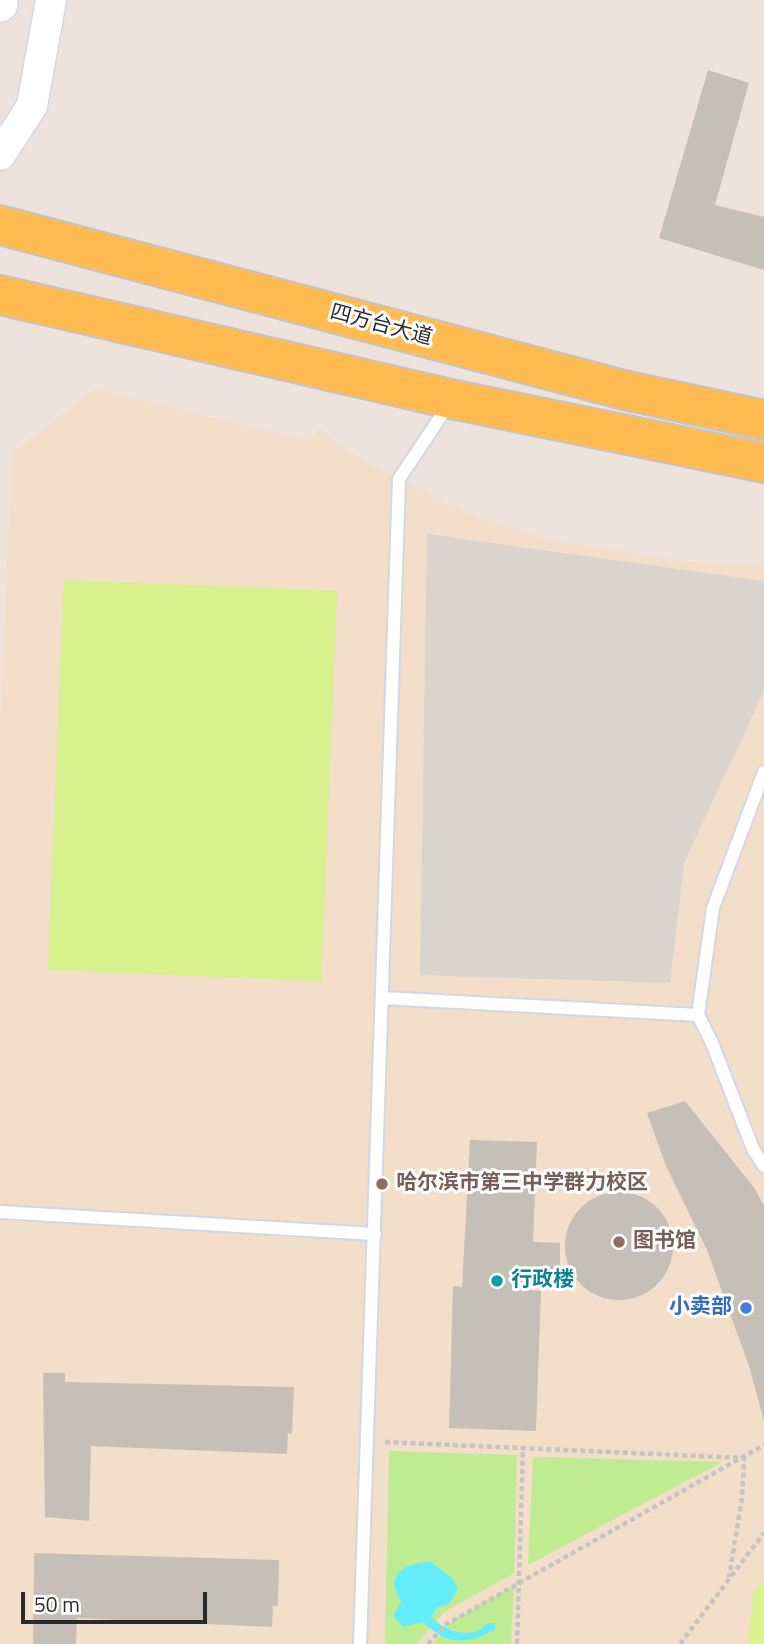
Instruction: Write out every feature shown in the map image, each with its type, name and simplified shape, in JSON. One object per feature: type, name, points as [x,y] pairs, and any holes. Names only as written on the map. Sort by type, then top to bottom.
[{"type":"main road","name":"四方台大道","points":[[0,225],[624,390],[764,420]]},
{"type":"main road","points":[[0,295],[452,399],[764,463]]},
{"type":"street","points":[[0,155],[32,106],[51,0]]},
{"type":"lane","points":[[360,1644],[398,479],[452,399]]},
{"type":"lane","points":[[764,772],[713,908],[698,1014],[753,1149],[764,1166]]},
{"type":"lane","points":[[383,998],[698,1014]]},
{"type":"lane","points":[[0,1212],[375,1234]]},
{"type":"path","points":[[366,1441],[744,1458]]},
{"type":"path","points":[[428,1644],[444,1625],[764,1445]]},
{"type":"path","points":[[517,1644],[523,1449]]},
{"type":"path","points":[[729,1577],[742,1498],[744,1458]]},
{"type":"path","points":[[680,1644],[764,1532]]},
{"type":"shaded area","name":"哈尔滨市第三中学群力校区","points":[[95,389],[309,441],[319,428],[363,460],[444,502],[481,518],[551,540],[674,560],[722,564],[764,563],[764,1644],[0,1644],[0,724],[12,452]]},
{"type":"shaded area","points":[[427,534],[764,581],[764,691],[684,863],[670,983],[420,975]]},
{"type":"green space","points":[[64,580],[337,591],[321,981],[48,970]]},
{"type":"green space","points":[[389,1451],[517,1455],[514,1573],[444,1612],[416,1644],[385,1644]]},
{"type":"green space","points":[[533,1457],[722,1462],[528,1565]]},
{"type":"green space","points":[[764,1580],[764,1644],[748,1644],[754,1592]]},
{"type":"green space","points":[[514,1586],[511,1644],[433,1644],[454,1619]]},
{"type":"water","points":[[431,1562],[452,1578],[458,1589],[449,1604],[438,1607],[431,1617],[450,1630],[458,1632],[473,1632],[486,1624],[495,1623],[495,1631],[480,1637],[455,1640],[443,1637],[422,1622],[403,1627],[393,1616],[401,1602],[394,1586],[397,1574],[407,1567]]},
{"type":"building","points":[[708,70],[749,83],[715,205],[764,217],[764,270],[659,238]]},
{"type":"building","name":"小卖部","points":[[685,1101],[755,1189],[764,1206],[764,1421],[749,1366],[707,1250],[666,1166],[647,1113]]},
{"type":"building","name":"行政楼","points":[[470,1140],[537,1142],[533,1242],[560,1243],[560,1275],[532,1275],[530,1290],[541,1291],[536,1431],[449,1428],[453,1286],[462,1287]]},
{"type":"building","name":"图书馆","points":[[619,1192],[640,1196],[657,1208],[669,1225],[673,1246],[669,1267],[657,1284],[640,1296],[619,1300],[598,1296],[581,1284],[569,1267],[565,1246],[569,1225],[581,1208],[598,1196]]},
{"type":"building","points":[[43,1373],[65,1373],[65,1382],[294,1387],[292,1434],[288,1433],[287,1454],[91,1446],[89,1521],[45,1517]]},
{"type":"building","points":[[34,1553],[279,1560],[278,1606],[273,1606],[272,1627],[77,1618],[76,1644],[33,1644]]},
{"type":"place","name":"哈尔滨市第三中学群力校区","points":[[382,1184]]},
{"type":"place","name":"图书馆","points":[[619,1242]]},
{"type":"place","name":"行政楼","points":[[497,1281]]},
{"type":"place","name":"小卖部","points":[[746,1308]]}]
